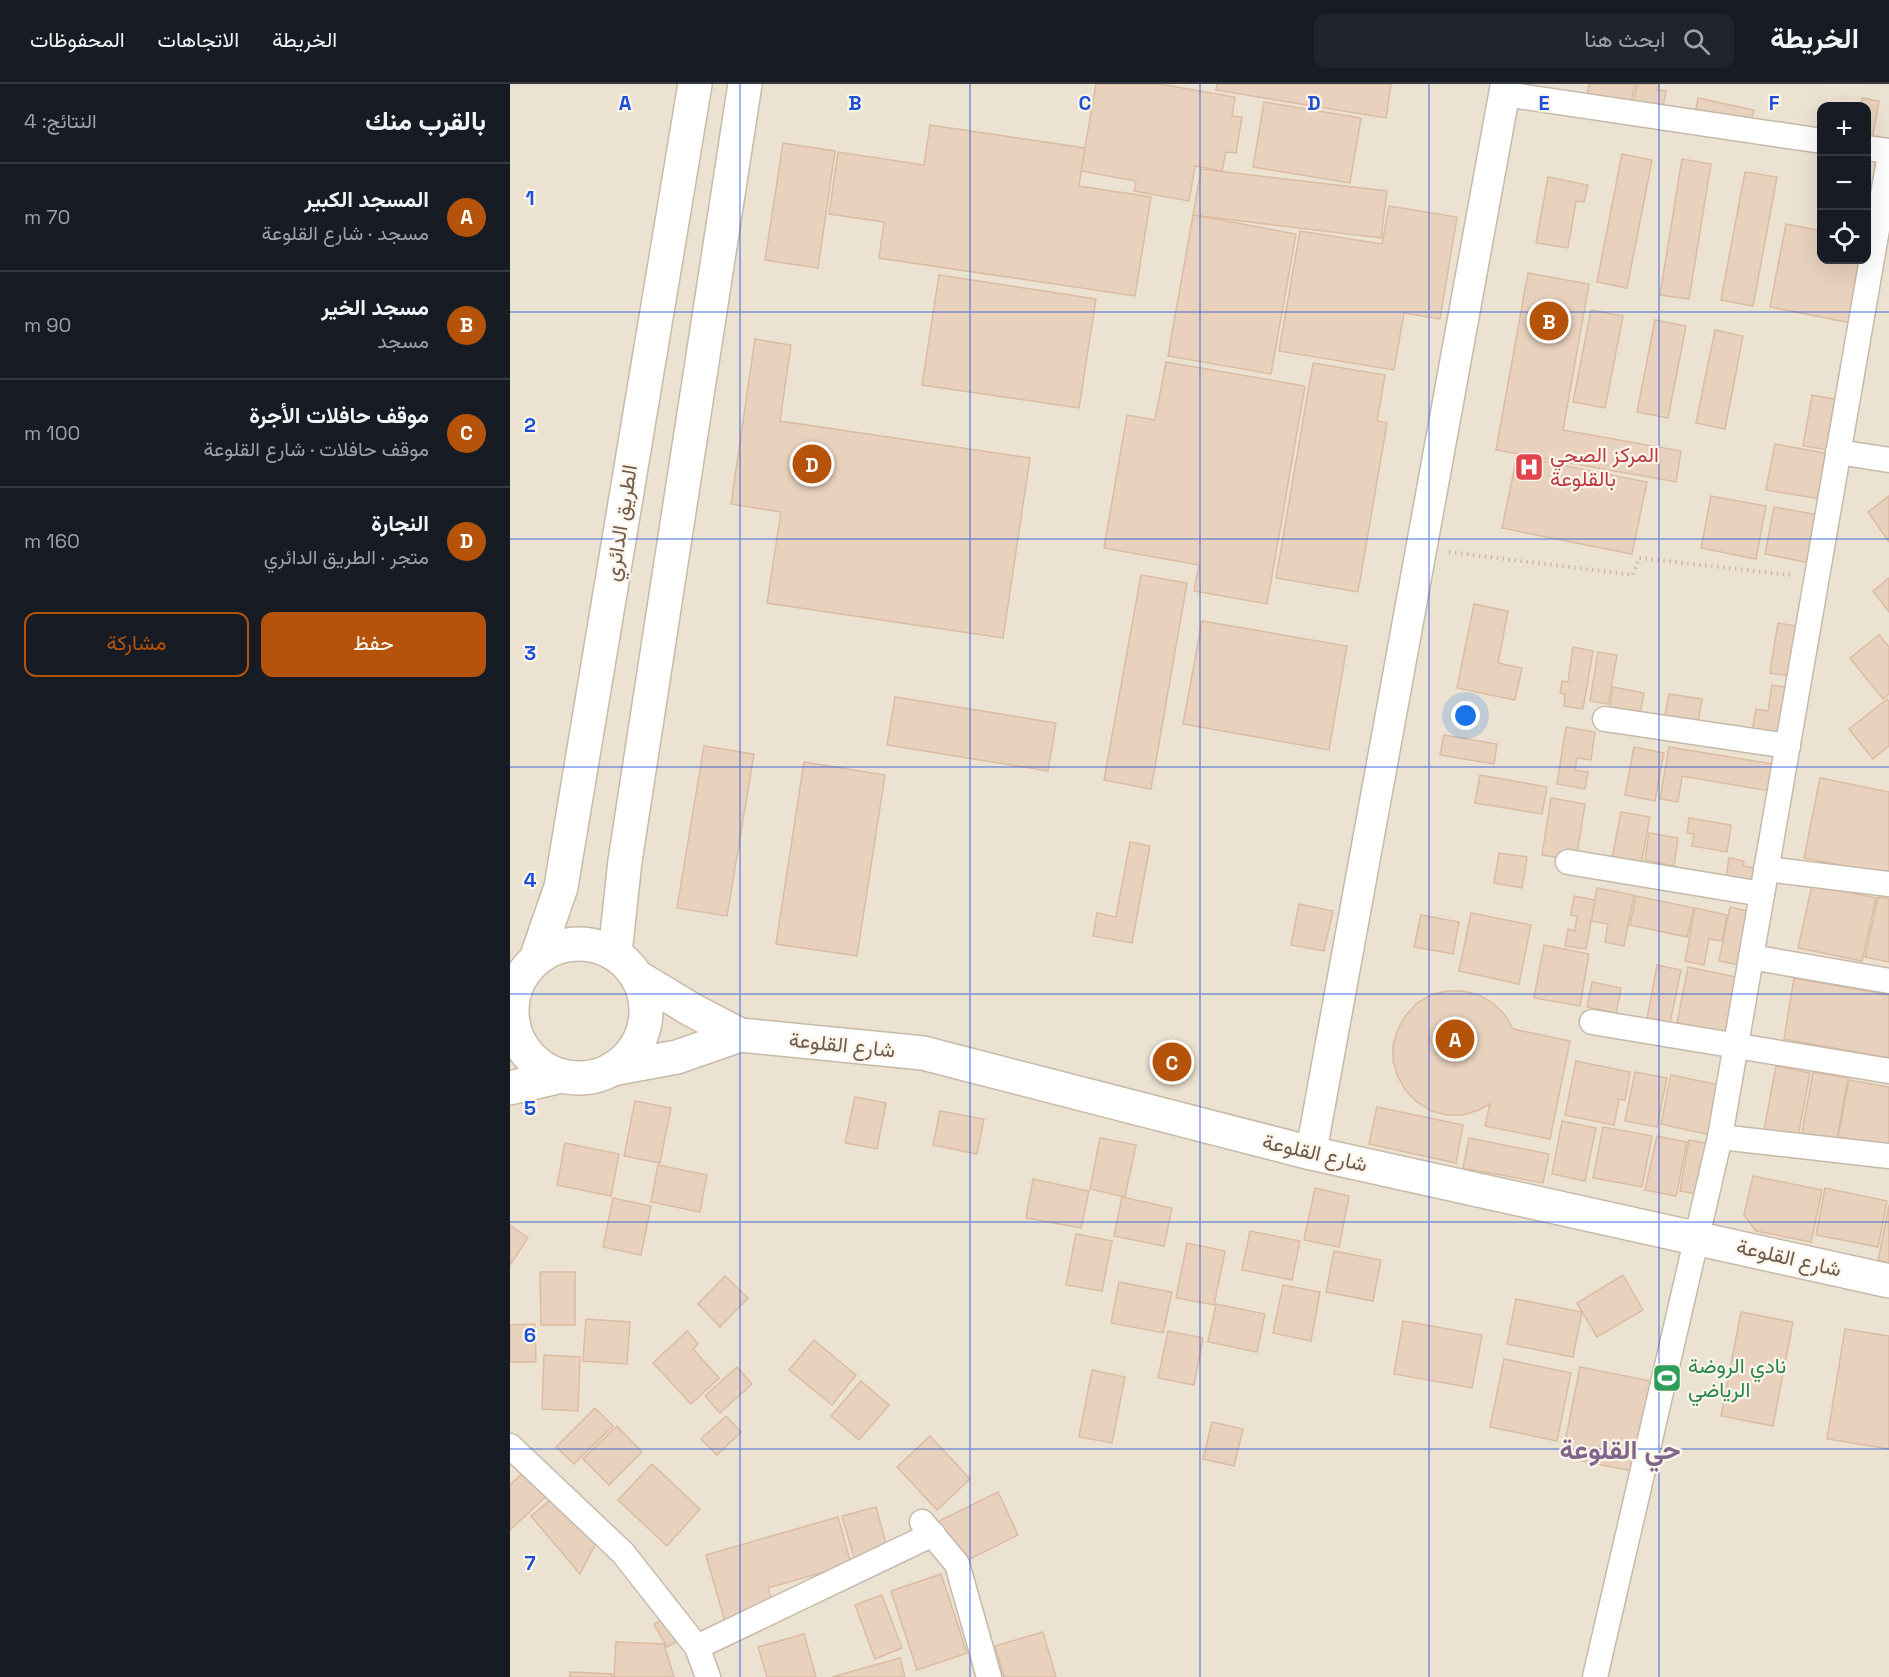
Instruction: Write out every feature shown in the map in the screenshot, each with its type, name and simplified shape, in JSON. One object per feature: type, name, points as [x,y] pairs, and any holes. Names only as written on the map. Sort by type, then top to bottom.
[{"type":"main road","name":"الطريق الدائري","points":[[536,959],[561,887],[695,84]]},
{"type":"main road","points":[[615,953],[625,861],[745,84]]},
{"type":"main road","points":[[574,943],[595,945],[615,953],[639,978],[646,997],[644,1029],[629,1057],[612,1069],[596,1076],[579,1078],[562,1076],[544,1068],[529,1056],[519,1040],[513,1021],[512,1004],[517,986],[525,972],[536,959],[554,948],[574,943]]},
{"type":"main road","points":[[639,978],[692,1010],[740,1035]]},
{"type":"main road","points":[[612,1069],[677,1057],[740,1035]]},
{"type":"main road","name":"شارع القلوعة","points":[[740,1035],[923,1053],[1311,1153],[1889,1281]]},
{"type":"main road","points":[[510,1088],[562,1076]]},
{"type":"street","points":[[1311,1153],[1505,89],[1817,140]]},
{"type":"street","points":[[1871,149],[1889,151]]},
{"type":"street","points":[[1595,1677],[1720,1137],[1889,160]]},
{"type":"street","points":[[1838,452],[1889,460]]},
{"type":"street","points":[[1605,719],[1788,746]]},
{"type":"street","points":[[1568,862],[1762,894]]},
{"type":"street","points":[[1766,869],[1889,884]]},
{"type":"street","points":[[1751,957],[1889,981]]},
{"type":"street","points":[[1593,1022],[1889,1071]]},
{"type":"street","points":[[1720,1137],[1889,1156]]},
{"type":"street","points":[[510,1446],[623,1553],[697,1647],[708,1677]]},
{"type":"street","points":[[697,1647],[927,1528],[957,1564],[989,1677]]},
{"type":"path","points":[[1421,549],[1634,575],[1639,558],[1816,578]]},
{"type":"shaded area","points":[[510,84],[1889,84],[1889,1677],[510,1677]]},
{"type":"building","points":[[1096,84],[1160,84],[1235,97],[1232,116],[1242,117],[1236,153],[1226,152],[1222,171],[1195,166],[1189,201],[1134,191],[1136,181],[1081,171]]},
{"type":"building","points":[[1217,84],[1391,84],[1386,118],[1216,90]]},
{"type":"building","points":[[1589,84],[1635,84],[1629,113],[1586,105]]},
{"type":"building","points":[[1637,84],[1659,84],[1658,90],[1666,91],[1660,122],[1631,117]]},
{"type":"building","points":[[1698,98],[1754,110],[1748,136],[1693,125]]},
{"type":"building","points":[[1862,98],[1879,101],[1871,145],[1871,102],[1862,102]]},
{"type":"building","points":[[1264,102],[1361,118],[1350,183],[1253,167]]},
{"type":"building","points":[[930,125],[1085,148],[1079,186],[1151,197],[1135,296],[879,258],[884,222],[829,214],[838,152],[924,165]]},
{"type":"building","points":[[783,143],[835,151],[818,268],[765,260]]},
{"type":"building","points":[[1622,154],[1652,160],[1627,288],[1597,282]]},
{"type":"building","points":[[1682,159],[1711,164],[1689,299],[1660,295]]},
{"type":"building","points":[[1201,169],[1387,191],[1381,238],[1193,215]]},
{"type":"building","points":[[1745,172],[1777,177],[1753,306],[1721,300]]},
{"type":"building","points":[[1548,177],[1588,185],[1584,202],[1576,201],[1568,248],[1536,243]]},
{"type":"building","points":[[1389,206],[1457,217],[1440,319],[1404,313],[1394,370],[1279,351],[1300,231],[1382,244]]},
{"type":"building","points":[[1193,215],[1296,234],[1271,374],[1168,356]]},
{"type":"building","points":[[1786,224],[1817,230],[1817,264],[1862,264],[1851,323],[1770,307]]},
{"type":"building","points":[[1528,273],[1589,284],[1563,430],[1681,451],[1676,482],[1496,450]]},
{"type":"building","points":[[939,275],[1096,299],[1079,408],[922,385]]},
{"type":"building","points":[[1591,310],[1623,316],[1605,408],[1573,402]]},
{"type":"building","points":[[1655,320],[1686,326],[1668,418],[1637,412]]},
{"type":"building","points":[[1715,330],[1743,336],[1725,429],[1696,423]]},
{"type":"building","points":[[755,339],[791,345],[780,421],[1030,458],[1003,638],[767,603],[781,512],[731,504]]},
{"type":"building","points":[[1166,362],[1305,386],[1267,604],[1194,591],[1199,565],[1104,548],[1127,415],[1155,420]]},
{"type":"building","points":[[1313,363],[1385,375],[1377,421],[1387,423],[1358,592],[1276,578]]},
{"type":"building","points":[[1812,395],[1851,402],[1842,452],[1803,446]]},
{"type":"building","points":[[1775,444],[1841,456],[1832,501],[1766,490]]},
{"type":"building","points":[[1517,456],[1647,482],[1632,554],[1502,528]]},
{"type":"building","points":[[1711,496],[1766,506],[1756,559],[1701,548]]},
{"type":"building","points":[[1889,496],[1889,542],[1868,512]]},
{"type":"building","points":[[1774,507],[1830,517],[1820,565],[1765,554]]},
{"type":"building","points":[[1141,575],[1187,583],[1151,789],[1104,780]]},
{"type":"building","points":[[1889,578],[1889,612],[1873,591]]},
{"type":"building","points":[[1474,604],[1508,611],[1498,663],[1522,668],[1515,700],[1457,688]]},
{"type":"building","points":[[1202,621],[1347,646],[1329,750],[1183,724]]},
{"type":"building","points":[[1778,623],[1802,627],[1794,677],[1770,673]]},
{"type":"building","points":[[1879,635],[1889,647],[1889,694],[1883,699],[1850,658]]},
{"type":"building","points":[[1573,647],[1593,651],[1583,709],[1564,706],[1565,694],[1560,693],[1562,681],[1568,682]]},
{"type":"building","points":[[1598,652],[1617,655],[1608,704],[1590,701]]},
{"type":"building","points":[[1772,685],[1792,688],[1784,736],[1752,731],[1756,709],[1768,711]]},
{"type":"building","points":[[1613,687],[1644,693],[1640,714],[1609,709]]},
{"type":"building","points":[[1669,694],[1702,699],[1698,722],[1665,716]]},
{"type":"building","points":[[895,697],[1056,723],[1048,771],[887,745]]},
{"type":"building","points":[[1887,699],[1889,702],[1889,746],[1873,759],[1849,729]]},
{"type":"building","points":[[1566,727],[1595,732],[1591,760],[1577,758],[1575,770],[1588,772],[1585,789],[1557,784]]},
{"type":"building","points":[[1444,735],[1497,744],[1494,764],[1440,755]]},
{"type":"building","points":[[704,746],[754,754],[727,916],[677,908]]},
{"type":"building","points":[[1634,747],[1664,753],[1655,801],[1625,795]]},
{"type":"building","points":[[1669,747],[1785,766],[1781,793],[1682,776],[1678,802],[1660,799]]},
{"type":"building","points":[[804,762],[885,775],[857,956],[776,944]]},
{"type":"building","points":[[1480,775],[1547,787],[1542,814],[1475,803]]},
{"type":"building","points":[[1820,778],[1889,792],[1889,875],[1804,858]]},
{"type":"building","points":[[1551,798],[1585,804],[1576,860],[1542,855]]},
{"type":"building","points":[[1621,812],[1650,817],[1641,864],[1612,858]]},
{"type":"building","points":[[1689,818],[1731,825],[1727,852],[1692,846],[1694,834],[1687,833]]},
{"type":"building","points":[[1649,833],[1678,838],[1674,866],[1645,860]]},
{"type":"building","points":[[1130,842],[1150,846],[1132,943],[1093,936],[1097,913],[1116,917]]},
{"type":"building","points":[[1499,853],[1527,857],[1522,888],[1494,883]]},
{"type":"building","points":[[1729,858],[1744,861],[1743,866],[1755,868],[1759,890],[1725,883]]},
{"type":"building","points":[[1812,885],[1876,898],[1862,961],[1798,948]]},
{"type":"building","points":[[1597,888],[1634,895],[1624,946],[1605,942],[1608,924],[1591,921]]},
{"type":"building","points":[[1574,896],[1595,900],[1586,949],[1565,946],[1568,929],[1575,931],[1577,916],[1571,915]]},
{"type":"building","points":[[1636,896],[1694,908],[1687,937],[1630,925]]},
{"type":"building","points":[[1878,897],[1889,899],[1889,962],[1865,957]]},
{"type":"building","points":[[1299,904],[1333,911],[1324,951],[1291,945]]},
{"type":"building","points":[[1730,907],[1760,914],[1749,967],[1719,961]]},
{"type":"building","points":[[1695,908],[1727,915],[1722,941],[1709,939],[1704,965],[1685,961]]},
{"type":"building","points":[[1471,913],[1531,925],[1519,984],[1459,971]]},
{"type":"building","points":[[1421,915],[1459,922],[1453,954],[1414,947]]},
{"type":"building","points":[[1544,945],[1589,954],[1580,1006],[1534,998]]},
{"type":"building","points":[[1657,965],[1681,970],[1670,1023],[1647,1019]]},
{"type":"building","points":[[1688,967],[1741,978],[1730,1033],[1677,1023]]},
{"type":"building","points":[[1794,978],[1889,995],[1889,1058],[1784,1039]]},
{"type":"building","points":[[1592,982],[1621,988],[1616,1013],[1587,1007]]},
{"type":"building","points":[[1447,991],[1463,991],[1479,995],[1493,1003],[1505,1015],[1513,1029],[1570,1041],[1550,1139],[1485,1126],[1490,1104],[1463,1115],[1447,1115],[1431,1111],[1406,1091],[1393,1061],[1393,1045],[1398,1029],[1406,1015],[1417,1003],[1431,995]]},
{"type":"building","points":[[1576,1061],[1630,1072],[1625,1100],[1619,1099],[1614,1125],[1565,1115]]},
{"type":"building","points":[[1776,1066],[1810,1073],[1798,1137],[1764,1130]]},
{"type":"building","points":[[1635,1072],[1667,1078],[1657,1127],[1625,1121]]},
{"type":"building","points":[[1813,1072],[1848,1078],[1837,1139],[1802,1133]]},
{"type":"building","points":[[1671,1075],[1725,1086],[1715,1136],[1661,1124]]},
{"type":"building","points":[[1849,1080],[1889,1087],[1889,1151],[1868,1142],[1838,1137]]},
{"type":"building","points":[[855,1097],[886,1103],[877,1149],[845,1143]]},
{"type":"building","points":[[635,1101],[671,1108],[660,1163],[624,1156]]},
{"type":"building","points":[[1377,1107],[1463,1125],[1456,1163],[1369,1144]]},
{"type":"building","points":[[940,1111],[984,1119],[977,1154],[933,1145]]},
{"type":"building","points":[[1562,1121],[1596,1128],[1585,1181],[1552,1174]]},
{"type":"building","points":[[1603,1127],[1652,1136],[1642,1187],[1593,1178]]},
{"type":"building","points":[[1657,1136],[1687,1142],[1676,1196],[1645,1190]]},
{"type":"building","points":[[1100,1138],[1136,1145],[1125,1197],[1090,1189]]},
{"type":"building","points":[[1469,1138],[1549,1154],[1543,1183],[1463,1168]]},
{"type":"building","points":[[1689,1140],[1717,1145],[1707,1196],[1680,1191]]},
{"type":"building","points":[[565,1143],[619,1154],[611,1196],[557,1185]]},
{"type":"building","points":[[658,1165],[707,1175],[700,1212],[651,1202]]},
{"type":"building","points":[[1753,1176],[1822,1190],[1811,1242],[1756,1231],[1744,1215]]},
{"type":"building","points":[[1033,1179],[1089,1191],[1081,1228],[1026,1218]]},
{"type":"building","points":[[1315,1188],[1349,1196],[1339,1247],[1304,1240]]},
{"type":"building","points":[[1825,1188],[1887,1201],[1878,1247],[1816,1235]]},
{"type":"building","points":[[1122,1197],[1172,1208],[1164,1246],[1114,1236]]},
{"type":"building","points":[[613,1198],[651,1206],[641,1255],[603,1247]]},
{"type":"building","points":[[1889,1205],[1889,1263],[1878,1261]]},
{"type":"building","points":[[510,1225],[528,1238],[510,1265]]},
{"type":"building","points":[[1250,1231],[1300,1241],[1292,1280],[1242,1270]]},
{"type":"building","points":[[1076,1234],[1112,1241],[1102,1291],[1066,1285]]},
{"type":"building","points":[[1187,1243],[1225,1251],[1214,1305],[1176,1298]]},
{"type":"building","points":[[1334,1251],[1381,1260],[1373,1301],[1326,1292]]},
{"type":"building","points":[[540,1272],[575,1272],[575,1325],[541,1325]]},
{"type":"building","points":[[1623,1275],[1643,1310],[1597,1337],[1577,1303]]},
{"type":"building","points":[[725,1276],[748,1298],[720,1327],[698,1304]]},
{"type":"building","points":[[1119,1282],[1172,1292],[1163,1333],[1111,1323]]},
{"type":"building","points":[[1283,1285],[1320,1292],[1311,1341],[1273,1333]]},
{"type":"building","points":[[1516,1299],[1582,1312],[1573,1357],[1507,1344]]},
{"type":"building","points":[[1216,1304],[1265,1314],[1257,1352],[1208,1342]]},
{"type":"building","points":[[1741,1312],[1793,1322],[1773,1426],[1721,1416]]},
{"type":"building","points":[[586,1319],[630,1322],[627,1364],[583,1361]]},
{"type":"building","points":[[1403,1321],[1482,1335],[1472,1388],[1394,1374]]},
{"type":"building","points":[[535,1324],[536,1362],[510,1362],[510,1325]]},
{"type":"building","points":[[1845,1329],[1889,1336],[1889,1449],[1827,1439]]},
{"type":"building","points":[[687,1331],[698,1344],[693,1349],[719,1378],[691,1404],[653,1363]]},
{"type":"building","points":[[1168,1331],[1203,1338],[1194,1385],[1158,1378]]},
{"type":"building","points":[[814,1340],[856,1375],[832,1405],[789,1370]]},
{"type":"building","points":[[544,1355],[580,1357],[578,1411],[542,1409]]},
{"type":"building","points":[[1504,1359],[1571,1373],[1557,1441],[1490,1427]]},
{"type":"building","points":[[737,1367],[752,1384],[720,1413],[705,1396]]},
{"type":"building","points":[[1580,1367],[1656,1382],[1638,1472],[1562,1457]]},
{"type":"building","points":[[1092,1370],[1125,1377],[1112,1443],[1079,1437]]},
{"type":"building","points":[[861,1381],[889,1405],[859,1440],[831,1416]]},
{"type":"building","points":[[595,1408],[613,1426],[574,1464],[556,1447]]},
{"type":"building","points":[[726,1416],[741,1432],[717,1455],[701,1439]]},
{"type":"building","points":[[1212,1422],[1243,1429],[1234,1466],[1203,1459]]},
{"type":"building","points":[[617,1426],[642,1452],[609,1485],[583,1459]]},
{"type":"building","points":[[930,1436],[970,1479],[937,1510],[897,1467]]},
{"type":"building","points":[[532,1464],[554,1489],[510,1530],[510,1485]]},
{"type":"building","points":[[652,1464],[700,1509],[667,1546],[618,1500]]},
{"type":"building","points":[[561,1491],[599,1537],[580,1574],[531,1516]]},
{"type":"building","points":[[998,1492],[1018,1535],[960,1564],[939,1521]]},
{"type":"building","points":[[876,1507],[889,1555],[856,1564],[842,1516]]},
{"type":"building","points":[[838,1517],[851,1564],[768,1588],[778,1622],[729,1636],[706,1555]]},
{"type":"building","points":[[941,1574],[967,1653],[917,1670],[891,1591]]},
{"type":"building","points":[[882,1595],[902,1648],[875,1659],[855,1605]]},
{"type":"building","points":[[675,1613],[687,1636],[667,1647],[654,1624]]},
{"type":"building","points":[[1043,1632],[1056,1677],[1004,1677],[995,1646]]},
{"type":"building","points":[[804,1634],[816,1677],[767,1677],[758,1647]]},
{"type":"building","points":[[616,1642],[664,1644],[674,1677],[614,1677]]},
{"type":"building","points":[[900,1658],[905,1677],[832,1677]]},
{"type":"building","points":[[570,1672],[612,1674],[612,1677],[570,1677]]},
{"type":"place","name":"مسجد الخير","points":[[1549,321]]},
{"type":"place","name":"النجارة","points":[[812,464]]},
{"type":"place","name":"المركز الصحي بالقلوعة","points":[[1529,467]]},
{"type":"place","name":"المسجد الكبير","points":[[1455,1039]]},
{"type":"place","name":"موقف حافلات الأجرة","points":[[1172,1062]]},
{"type":"place","name":"نادي الروضة الرياضي","points":[[1667,1378]]},
{"type":"district","name":"حي القلوعة","points":[[1620,1450]]}]
